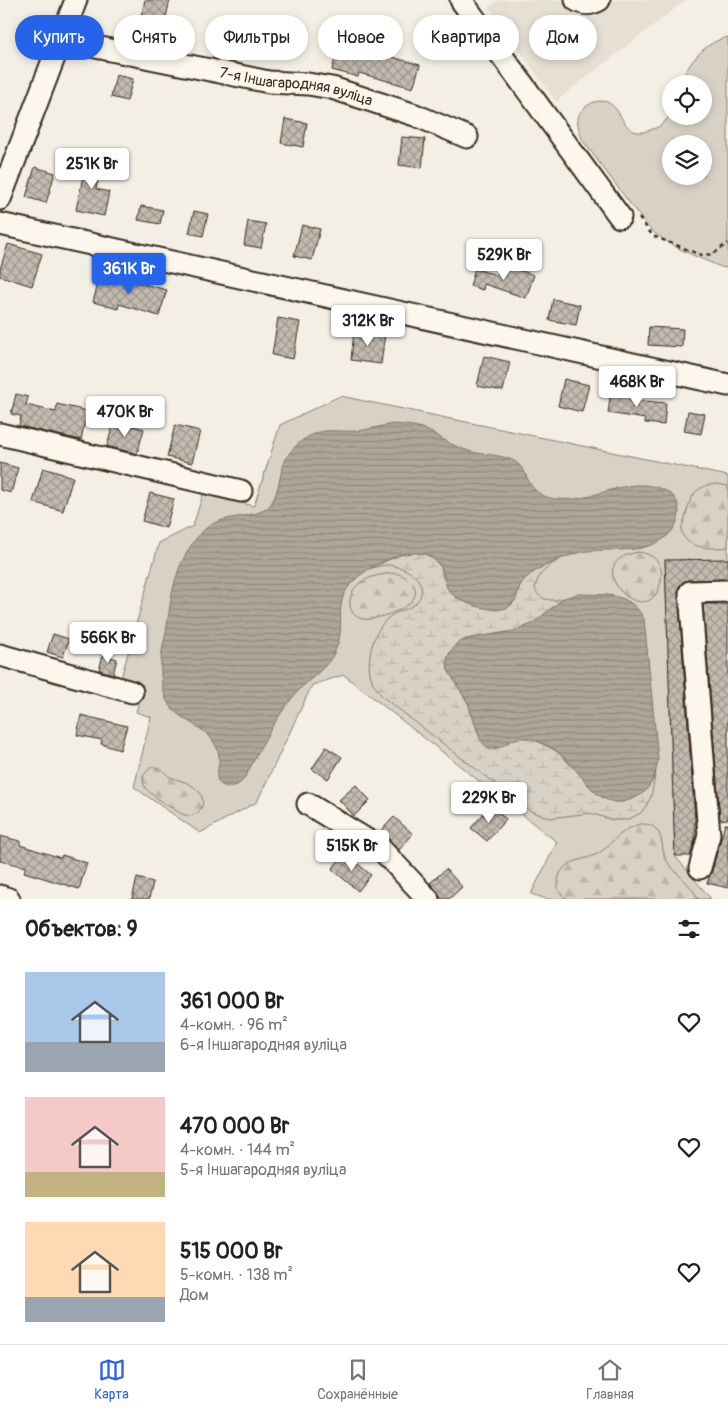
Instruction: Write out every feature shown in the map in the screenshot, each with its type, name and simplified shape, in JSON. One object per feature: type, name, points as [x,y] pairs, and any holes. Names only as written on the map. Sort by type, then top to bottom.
[{"type":"street","points":[[70,15],[76,0]]},
{"type":"street","points":[[461,0],[620,217]]},
{"type":"street","points":[[576,0],[582,4],[590,4],[599,0]]},
{"type":"street","name":"7-я Іншагародняя вуліца","points":[[104,49],[269,82],[308,84],[332,88],[415,115],[468,137]]},
{"type":"street","points":[[0,199],[53,60]]},
{"type":"street","points":[[0,224],[728,385]]},
{"type":"street","points":[[0,434],[241,491]]},
{"type":"street","points":[[700,868],[709,835],[690,592],[728,591]]},
{"type":"street","points":[[0,655],[132,692]]},
{"type":"street","points":[[308,804],[380,848],[428,899]]},
{"type":"street","points":[[0,896],[9,899]]},
{"type":"path","points":[[653,236],[701,255],[713,254],[728,244]]},
{"type":"shaded area","points":[[499,0],[686,0],[556,101],[519,49],[519,15],[495,15],[489,7]]},
{"type":"shaded area","points":[[393,424],[418,427],[472,452],[508,458],[518,464],[537,492],[547,497],[575,499],[631,485],[654,487],[668,492],[675,498],[679,509],[678,519],[671,532],[662,540],[651,545],[629,550],[593,550],[582,552],[544,566],[525,579],[518,589],[512,604],[502,609],[477,606],[456,597],[447,588],[441,567],[426,554],[405,554],[374,566],[353,581],[346,591],[342,601],[339,641],[331,658],[297,692],[279,716],[243,780],[231,788],[224,786],[220,784],[217,777],[219,756],[213,742],[206,733],[184,719],[169,705],[162,686],[162,654],[172,594],[177,575],[186,554],[201,533],[216,522],[255,514],[267,508],[276,494],[283,466],[289,453],[311,435],[325,431],[365,430]]},
{"type":"shaded area","points":[[577,594],[606,595],[624,599],[638,610],[644,619],[658,759],[654,776],[646,790],[637,797],[624,801],[614,802],[596,793],[560,753],[538,742],[519,738],[495,749],[488,749],[480,739],[468,703],[448,670],[447,660],[456,644],[466,639],[514,631],[532,624],[564,598]]},
{"type":"green space","points":[[728,37],[728,268],[721,267],[682,250],[663,239],[647,226],[583,141],[578,121],[580,114],[586,106],[595,102],[605,101],[614,107],[630,129],[636,132],[653,129],[662,124],[712,125],[712,75],[684,75],[698,54],[711,44]]},
{"type":"green space","points":[[340,396],[728,476],[728,559],[665,561],[675,856],[711,899],[547,899],[531,894],[557,842],[344,675],[312,685],[257,802],[200,833],[134,787],[151,717],[136,712],[143,685],[121,678],[159,543],[193,526],[203,494],[254,506],[280,425]]},
{"type":"green space","points":[[717,484],[728,486],[728,547],[709,548],[689,543],[682,533],[682,526],[691,499],[703,487]]},
{"type":"green space","points":[[412,552],[424,553],[433,559],[441,567],[443,578],[461,600],[494,609],[510,606],[516,600],[520,585],[525,578],[562,558],[541,574],[535,589],[540,596],[547,600],[564,598],[533,624],[514,631],[466,639],[450,652],[447,660],[448,670],[468,703],[477,730],[507,743],[514,738],[533,739],[556,751],[574,768],[652,782],[656,771],[651,797],[641,813],[627,820],[612,820],[590,813],[550,818],[530,811],[383,697],[373,683],[369,669],[369,661],[376,634],[392,615],[415,604],[420,597],[421,590],[417,578],[406,570],[387,565],[368,569],[402,554]]},
{"type":"green space","points":[[639,552],[652,556],[656,560],[662,575],[659,588],[651,599],[640,602],[629,598],[619,590],[613,579],[613,567],[621,558]]},
{"type":"green space","points":[[395,573],[407,578],[414,586],[415,596],[412,601],[398,610],[370,619],[362,619],[352,612],[350,600],[352,593],[361,582],[369,578]]},
{"type":"green space","points":[[151,767],[160,768],[170,777],[185,782],[197,790],[203,800],[202,807],[198,812],[189,816],[179,813],[148,791],[144,784],[143,776]]},
{"type":"green space","points":[[640,824],[651,825],[657,830],[661,838],[666,860],[691,888],[698,899],[568,899],[562,895],[558,887],[559,875],[563,869],[568,865],[602,851],[623,832]]},
{"type":"building","points":[[145,0],[170,0],[166,15],[141,15]]},
{"type":"building","points":[[335,60],[402,60],[420,65],[413,88],[359,73],[358,77],[332,70]]},
{"type":"building","points":[[116,75],[133,79],[127,101],[111,97]]},
{"type":"building","points":[[285,119],[307,123],[303,147],[281,143]]},
{"type":"building","points":[[402,137],[425,139],[422,168],[399,165]]},
{"type":"building","points":[[87,157],[102,160],[96,189],[109,192],[104,216],[76,210]]},
{"type":"building","points":[[35,167],[55,173],[46,203],[26,197]]},
{"type":"building","points":[[141,206],[163,210],[160,224],[138,220]]},
{"type":"building","points":[[194,211],[208,214],[203,236],[189,233]]},
{"type":"building","points":[[248,221],[266,224],[261,248],[244,245]]},
{"type":"building","points":[[302,225],[320,229],[312,260],[294,256]]},
{"type":"building","points":[[8,244],[42,254],[32,286],[0,276],[0,269]]},
{"type":"building","points":[[501,264],[534,275],[526,298],[484,284],[483,290],[470,286],[475,269],[497,275]]},
{"type":"building","points":[[101,273],[167,290],[159,316],[119,304],[118,309],[93,302]]},
{"type":"building","points":[[553,299],[580,305],[576,325],[549,320]]},
{"type":"building","points":[[278,318],[300,322],[293,359],[272,355]]},
{"type":"building","points":[[649,327],[683,329],[682,347],[648,345]]},
{"type":"building","points":[[354,331],[385,334],[381,364],[351,360]]},
{"type":"building","points":[[484,356],[510,362],[503,391],[477,386]]},
{"type":"building","points":[[564,379],[589,385],[582,412],[558,406]]},
{"type":"building","points":[[611,391],[634,395],[633,400],[666,403],[664,425],[645,423],[645,419],[608,413]]},
{"type":"building","points":[[16,394],[28,397],[26,405],[56,412],[57,404],[87,411],[81,440],[19,426],[21,416],[11,414]]},
{"type":"building","points":[[688,411],[705,414],[701,434],[684,431]]},
{"type":"building","points":[[114,421],[144,429],[137,454],[107,446]]},
{"type":"building","points":[[175,425],[200,431],[192,463],[167,457]]},
{"type":"building","points":[[0,463],[18,468],[11,493],[0,490]]},
{"type":"building","points":[[43,468],[73,477],[63,511],[33,502]]},
{"type":"building","points":[[150,493],[174,499],[166,528],[142,521]]},
{"type":"building","points":[[728,559],[728,579],[689,580],[684,581],[679,586],[695,839],[690,856],[675,856],[665,560]]},
{"type":"building","points":[[703,604],[728,604],[728,819],[720,820]]},
{"type":"building","points":[[53,634],[69,639],[63,657],[47,652]]},
{"type":"building","points":[[103,655],[117,659],[113,674],[99,670]]},
{"type":"building","points":[[81,715],[127,726],[120,750],[101,744],[102,740],[77,735]]},
{"type":"building","points":[[326,747],[342,757],[328,779],[312,769]]},
{"type":"building","points":[[356,785],[370,800],[354,816],[339,800]]},
{"type":"building","points":[[490,806],[506,819],[487,841],[471,828]]},
{"type":"building","points":[[394,817],[413,834],[399,850],[389,839],[379,833]]},
{"type":"building","points":[[725,824],[728,824],[728,888],[707,883]]},
{"type":"building","points":[[0,836],[20,841],[20,845],[61,858],[62,855],[87,863],[79,889],[24,872],[26,867],[0,861]]},
{"type":"building","points":[[345,853],[371,875],[358,891],[332,869]]},
{"type":"building","points":[[446,869],[462,887],[449,899],[442,899],[430,883]]},
{"type":"building","points":[[137,878],[153,882],[149,899],[132,899]]}]
